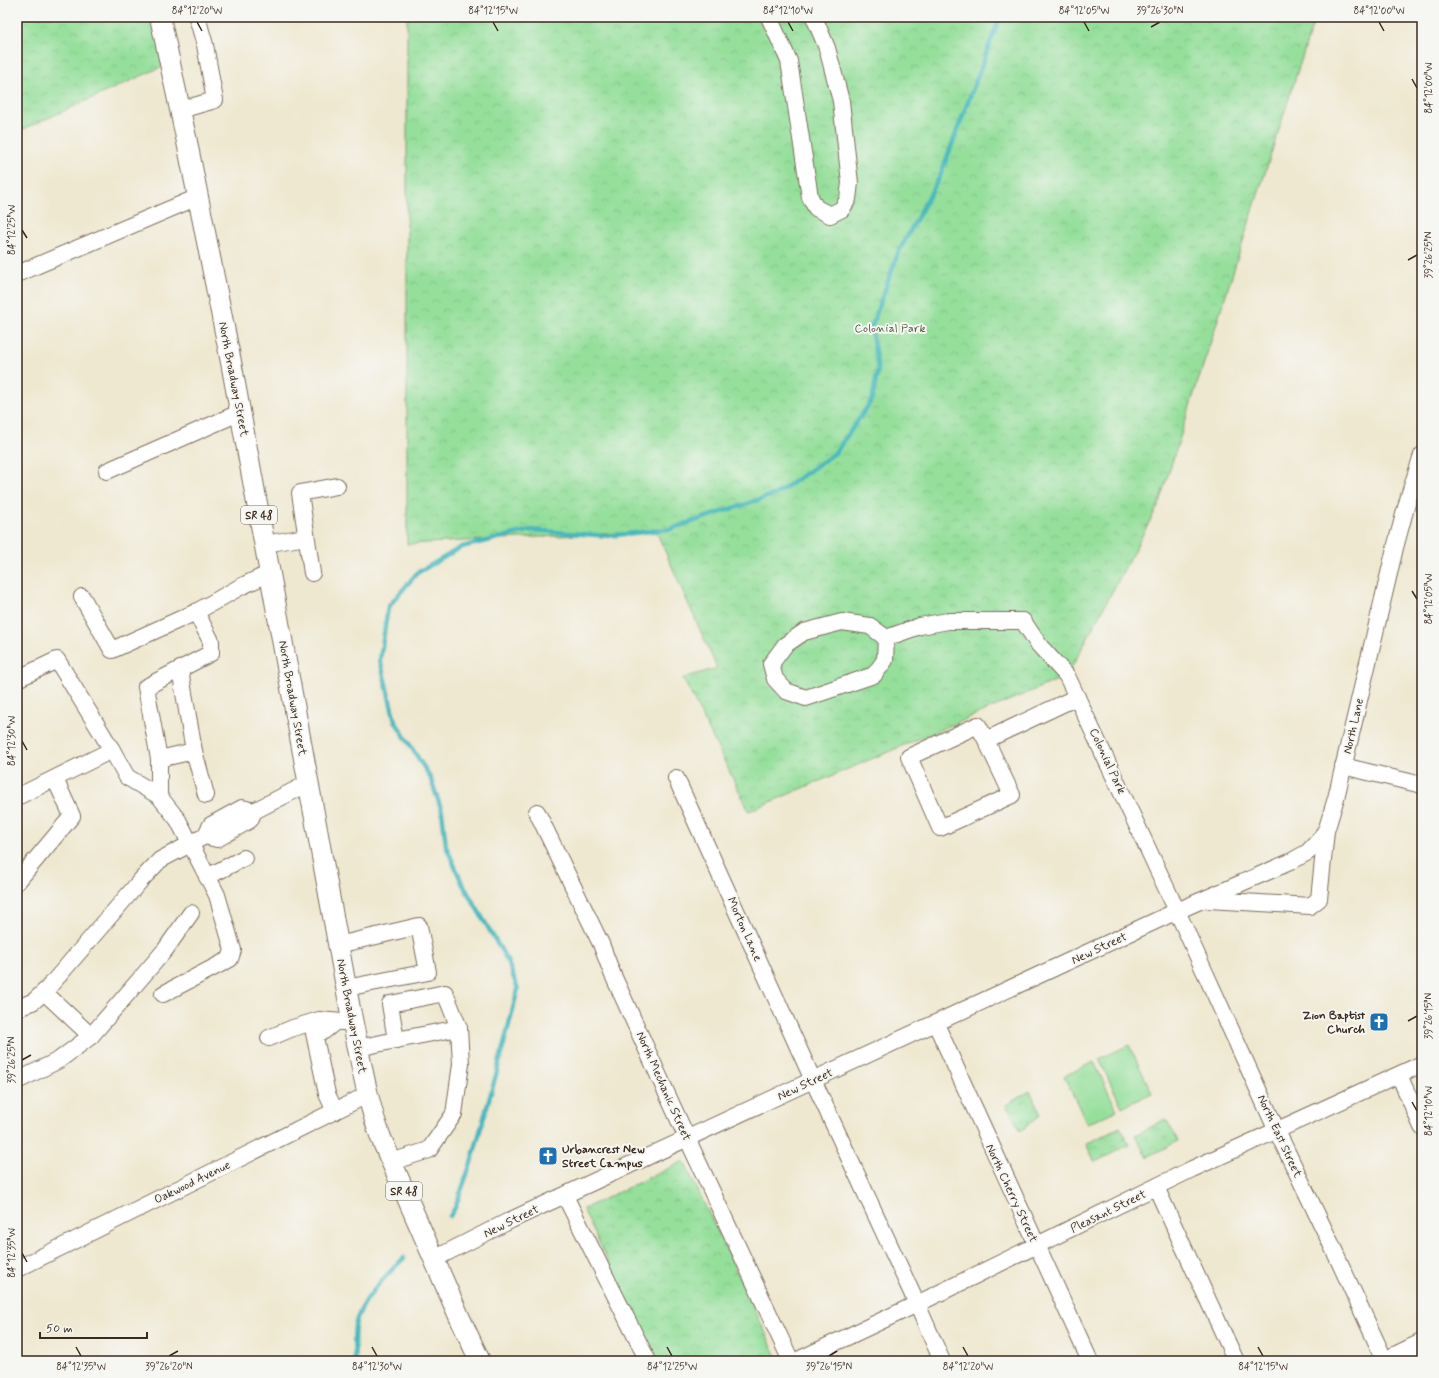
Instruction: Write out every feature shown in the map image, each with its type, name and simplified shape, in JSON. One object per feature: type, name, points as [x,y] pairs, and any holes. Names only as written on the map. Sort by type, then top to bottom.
[{"type":"main road","name":"North Broadway Street","points":[[160,17],[241,412],[309,783],[346,988],[344,1022],[358,1048],[367,1095],[391,1162],[480,1361]]},
{"type":"main road","points":[[1386,1361],[1422,1344]]},
{"type":"street","points":[[180,110],[216,100],[205,45],[197,17]]},
{"type":"street","points":[[769,17],[789,61],[810,197],[816,208],[830,215],[842,209],[848,199],[850,183],[841,101],[827,48],[814,17]]},
{"type":"street","points":[[17,274],[198,197]]},
{"type":"street","points":[[107,470],[241,412]]},
{"type":"street","name":"North Lane","points":[[1177,911],[1290,862],[1308,852],[1322,837],[1327,828],[1397,540],[1422,455]]},
{"type":"street","points":[[312,573],[300,493],[337,486]]},
{"type":"street","points":[[265,544],[306,537]]},
{"type":"street","points":[[82,597],[112,650],[196,612],[270,573]]},
{"type":"street","points":[[159,796],[159,759],[146,687],[211,653],[211,641],[196,612]]},
{"type":"street","name":"Colonial Park","points":[[886,638],[920,626],[948,622],[1024,621],[1039,645],[1067,676],[1177,911]]},
{"type":"street","points":[[842,622],[870,626],[886,638],[885,660],[874,675],[806,698],[786,691],[775,679],[771,664],[785,645],[804,632],[842,622]]},
{"type":"street","points":[[17,679],[57,660],[127,777],[159,796],[178,820],[217,895],[233,950],[230,959],[163,994]]},
{"type":"street","points":[[180,670],[194,751],[206,795]]},
{"type":"street","points":[[986,740],[1077,697]]},
{"type":"street","points":[[978,724],[986,740],[1012,795],[940,828],[909,757],[978,724]]},
{"type":"street","points":[[17,797],[112,750]]},
{"type":"street","points":[[159,759],[194,751]]},
{"type":"street","points":[[1343,766],[1422,785]]},
{"type":"street","name":"Morton Lane","points":[[676,778],[942,1361]]},
{"type":"street","points":[[17,882],[72,816],[55,779]]},
{"type":"street","points":[[17,1009],[34,1001],[44,992],[160,860],[205,836],[211,825],[242,808],[254,811],[309,783]]},
{"type":"street","name":"North Mechanic Street","points":[[537,812],[601,944],[612,974],[791,1361]]},
{"type":"street","points":[[1204,899],[1310,906],[1319,900],[1327,828]]},
{"type":"street","points":[[207,877],[244,858]]},
{"type":"street","name":"New Street","points":[[434,1259],[512,1220],[687,1138],[936,1024],[1177,911]]},
{"type":"street","name":"North East Street","points":[[1177,911],[1277,1131],[1386,1361]]},
{"type":"street","points":[[17,1082],[59,1060],[91,1036],[165,950],[191,913]]},
{"type":"street","points":[[338,945],[419,926],[428,972],[346,988]]},
{"type":"street","points":[[416,975],[420,998]]},
{"type":"street","points":[[44,992],[91,1036]]},
{"type":"street","points":[[391,1162],[429,1150],[454,1114],[461,1064],[459,1028],[445,993],[390,1004],[396,1040]]},
{"type":"street","points":[[268,1038],[319,1020],[344,1022]]},
{"type":"street","points":[[335,1111],[327,1094],[314,1033],[324,1031],[344,1022]]},
{"type":"street","name":"North Cherry Street","points":[[936,1024],[1036,1246],[1090,1361]]},
{"type":"street","points":[[358,1048],[459,1028]]},
{"type":"street","name":"Pleasant Street","points":[[796,1361],[917,1304],[1156,1187],[1399,1076],[1422,1064]]},
{"type":"street","points":[[1399,1076],[1422,1127]]},
{"type":"street","name":"Oakwood Avenue","points":[[17,1270],[367,1095]]},
{"type":"street","points":[[1156,1187],[1236,1361]]},
{"type":"street","points":[[565,1196],[648,1361]]},
{"type":"green space","points":[[17,17],[160,17],[170,63],[17,132]]},
{"type":"green space","name":"Colonial Park","points":[[407,17],[1315,17],[1158,506],[1067,676],[749,811],[683,678],[717,668],[656,531],[407,544]]},
{"type":"green space","points":[[1129,1045],[1152,1093],[1122,1107],[1099,1059]]},
{"type":"green space","points":[[1094,1062],[1117,1110],[1087,1124],[1064,1076]]},
{"type":"green space","points":[[1030,1091],[1041,1114],[1021,1131],[1006,1105]]},
{"type":"green space","points":[[1166,1119],[1178,1141],[1147,1157],[1135,1135]]},
{"type":"green space","points":[[1120,1127],[1129,1145],[1095,1162],[1086,1144]]},
{"type":"green space","points":[[684,1161],[778,1359],[775,1361],[655,1361],[583,1209]]},
{"type":"waterway","points":[[450,1216],[455,1208],[471,1163],[518,989],[507,960],[462,883],[446,846],[442,811],[430,777],[395,721],[380,660],[388,607],[417,573],[462,547],[531,530],[608,536],[670,529],[776,494],[835,453],[872,400],[878,369],[871,328],[898,253],[940,176],[1000,17]]},
{"type":"waterway","points":[[355,1361],[354,1330],[362,1307],[374,1289],[404,1258]]},
{"type":"place","name":"Zion Baptist Church","points":[[1379,1022]]},
{"type":"place","name":"Urbancrest New Street Campus","points":[[548,1156]]}]
